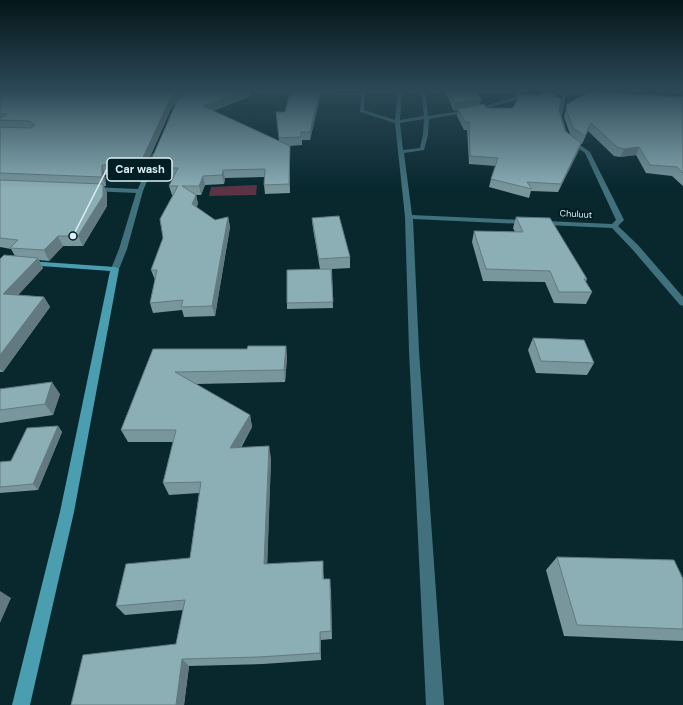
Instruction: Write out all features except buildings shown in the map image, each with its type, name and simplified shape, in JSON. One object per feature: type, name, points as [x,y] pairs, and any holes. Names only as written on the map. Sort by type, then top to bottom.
[{"type":"street","points":[[397,123],[409,217],[414,351],[436,705]]},
{"type":"street","points":[[401,152],[422,149],[426,141],[426,123]]},
{"type":"street","points":[[562,123],[567,138],[587,152],[620,220],[614,226],[635,247],[683,303]]},
{"type":"street","points":[[21,705],[67,512],[114,269],[122,249],[140,190],[157,149]]},
{"type":"street","points":[[86,189],[140,190]]},
{"type":"street","name":"Chuluut","points":[[409,217],[614,226]]},
{"type":"street","points":[[0,261],[114,269]]},
{"type":"shaded area","points":[[257,185],[256,195],[209,196],[211,187]]},
{"type":"place","name":"Car wash","points":[[73,236]]}]
